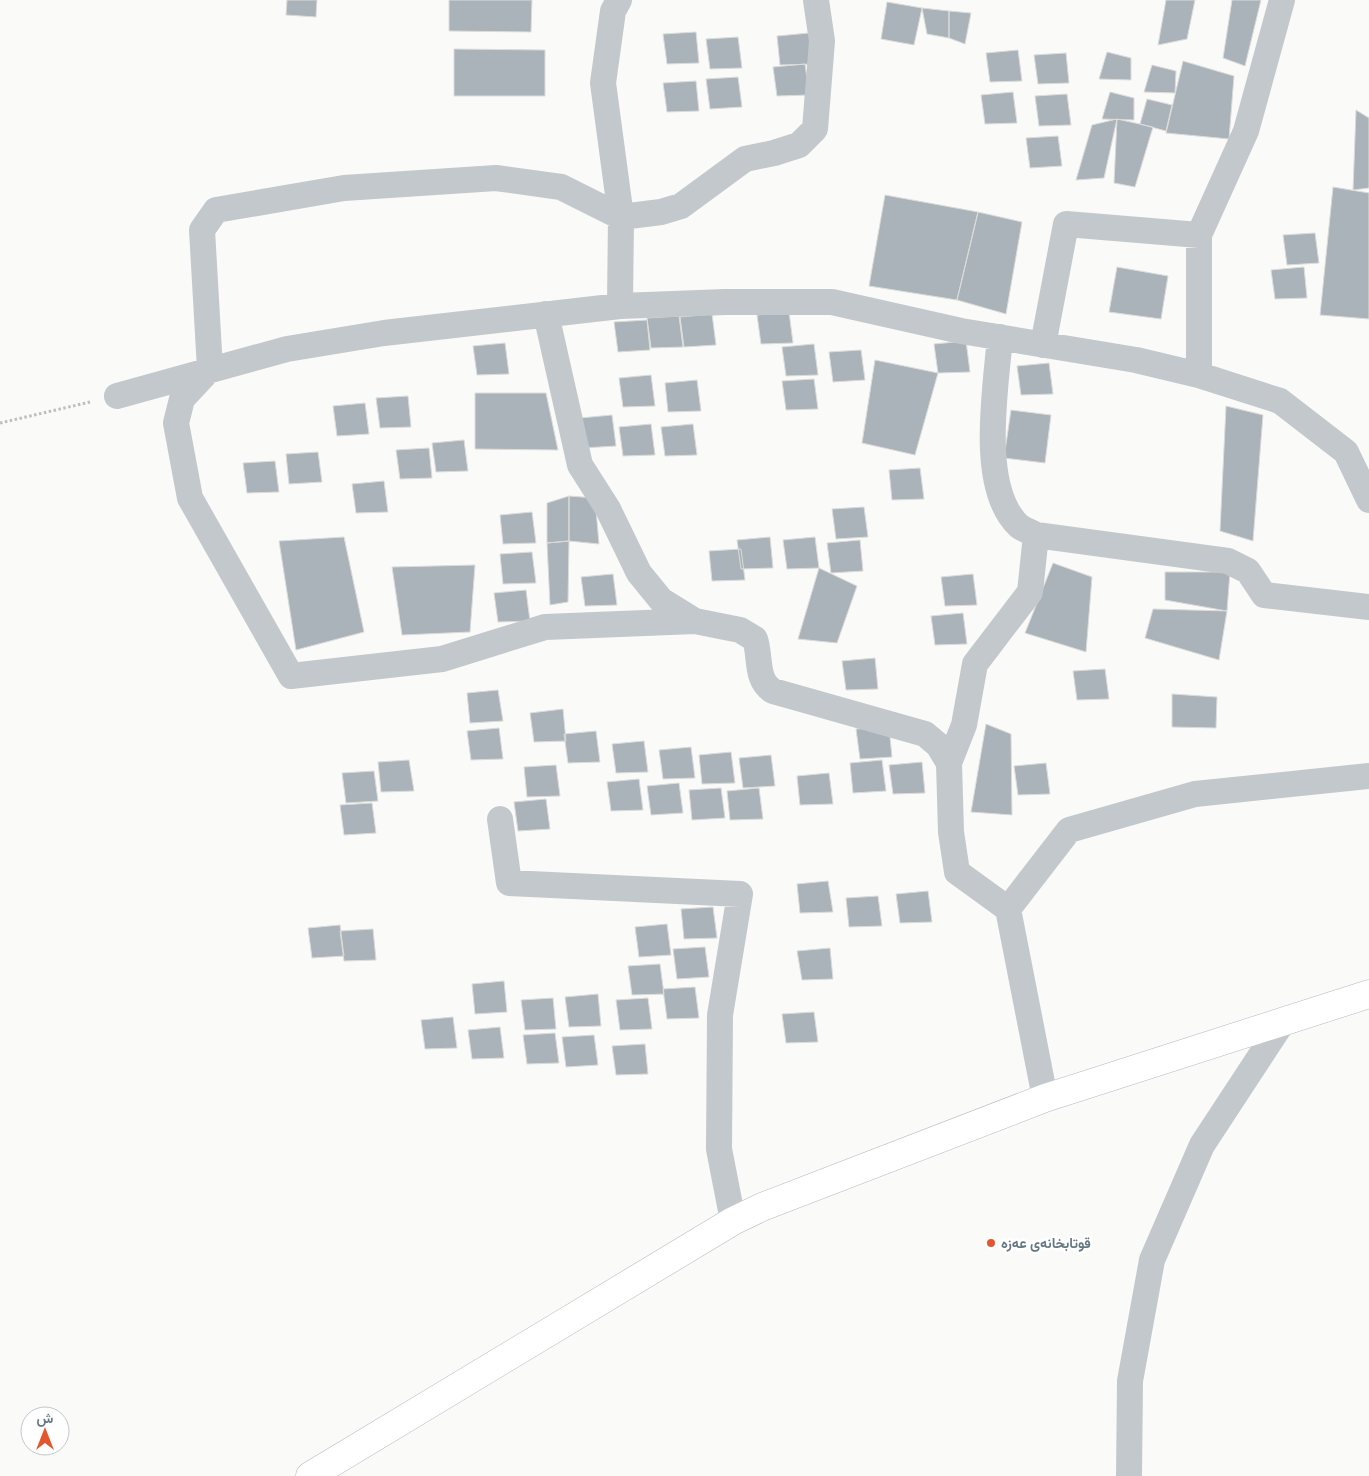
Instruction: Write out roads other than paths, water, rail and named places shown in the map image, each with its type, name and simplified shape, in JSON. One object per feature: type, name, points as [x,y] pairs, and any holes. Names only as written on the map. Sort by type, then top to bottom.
[{"type":"main road","points":[[310,1476],[733,1221],[830,1180],[1045,1098],[1369,994]]},
{"type":"street","points":[[619,0],[613,11],[603,83],[621,217],[620,306]]},
{"type":"street","points":[[816,0],[822,41],[815,129],[799,145],[745,159],[682,206],[661,212],[621,217],[561,188],[496,178],[344,188],[216,210],[202,230],[210,369],[182,399],[176,422],[190,498],[290,676],[442,659],[545,627],[694,621],[740,630],[755,638],[760,651],[761,678],[765,686],[772,691],[925,734],[938,745],[949,763]]},
{"type":"street","points":[[1199,375],[1199,235],[1246,131],[1282,0]]},
{"type":"street","points":[[1043,344],[1066,224],[1199,235]]},
{"type":"street","points":[[117,396],[287,349],[384,333],[620,306],[725,302],[832,302],[961,331],[1136,360],[1199,375],[1280,401],[1346,452],[1369,500]]},
{"type":"street","points":[[546,314],[580,465],[608,509],[638,573],[661,600],[694,621]]},
{"type":"street","points":[[1000,337],[992,444],[994,472],[1006,506],[1019,526],[1036,535],[1228,562],[1248,570],[1264,595],[1369,607]]},
{"type":"street","points":[[1036,535],[1030,592],[975,664],[964,725],[949,763],[951,832],[957,872],[1008,909],[1045,1098]]},
{"type":"street","points":[[1008,909],[1069,830],[1195,794],[1369,776]]},
{"type":"street","points":[[500,819],[509,883],[740,894],[720,1015],[719,1149],[733,1221]]},
{"type":"street","points":[[1129,1476],[1130,1380],[1152,1260],[1202,1146],[1284,1020]]},
{"type":"place","name":"قوتابخانەی عەزە","points":[[991,1243]]}]
